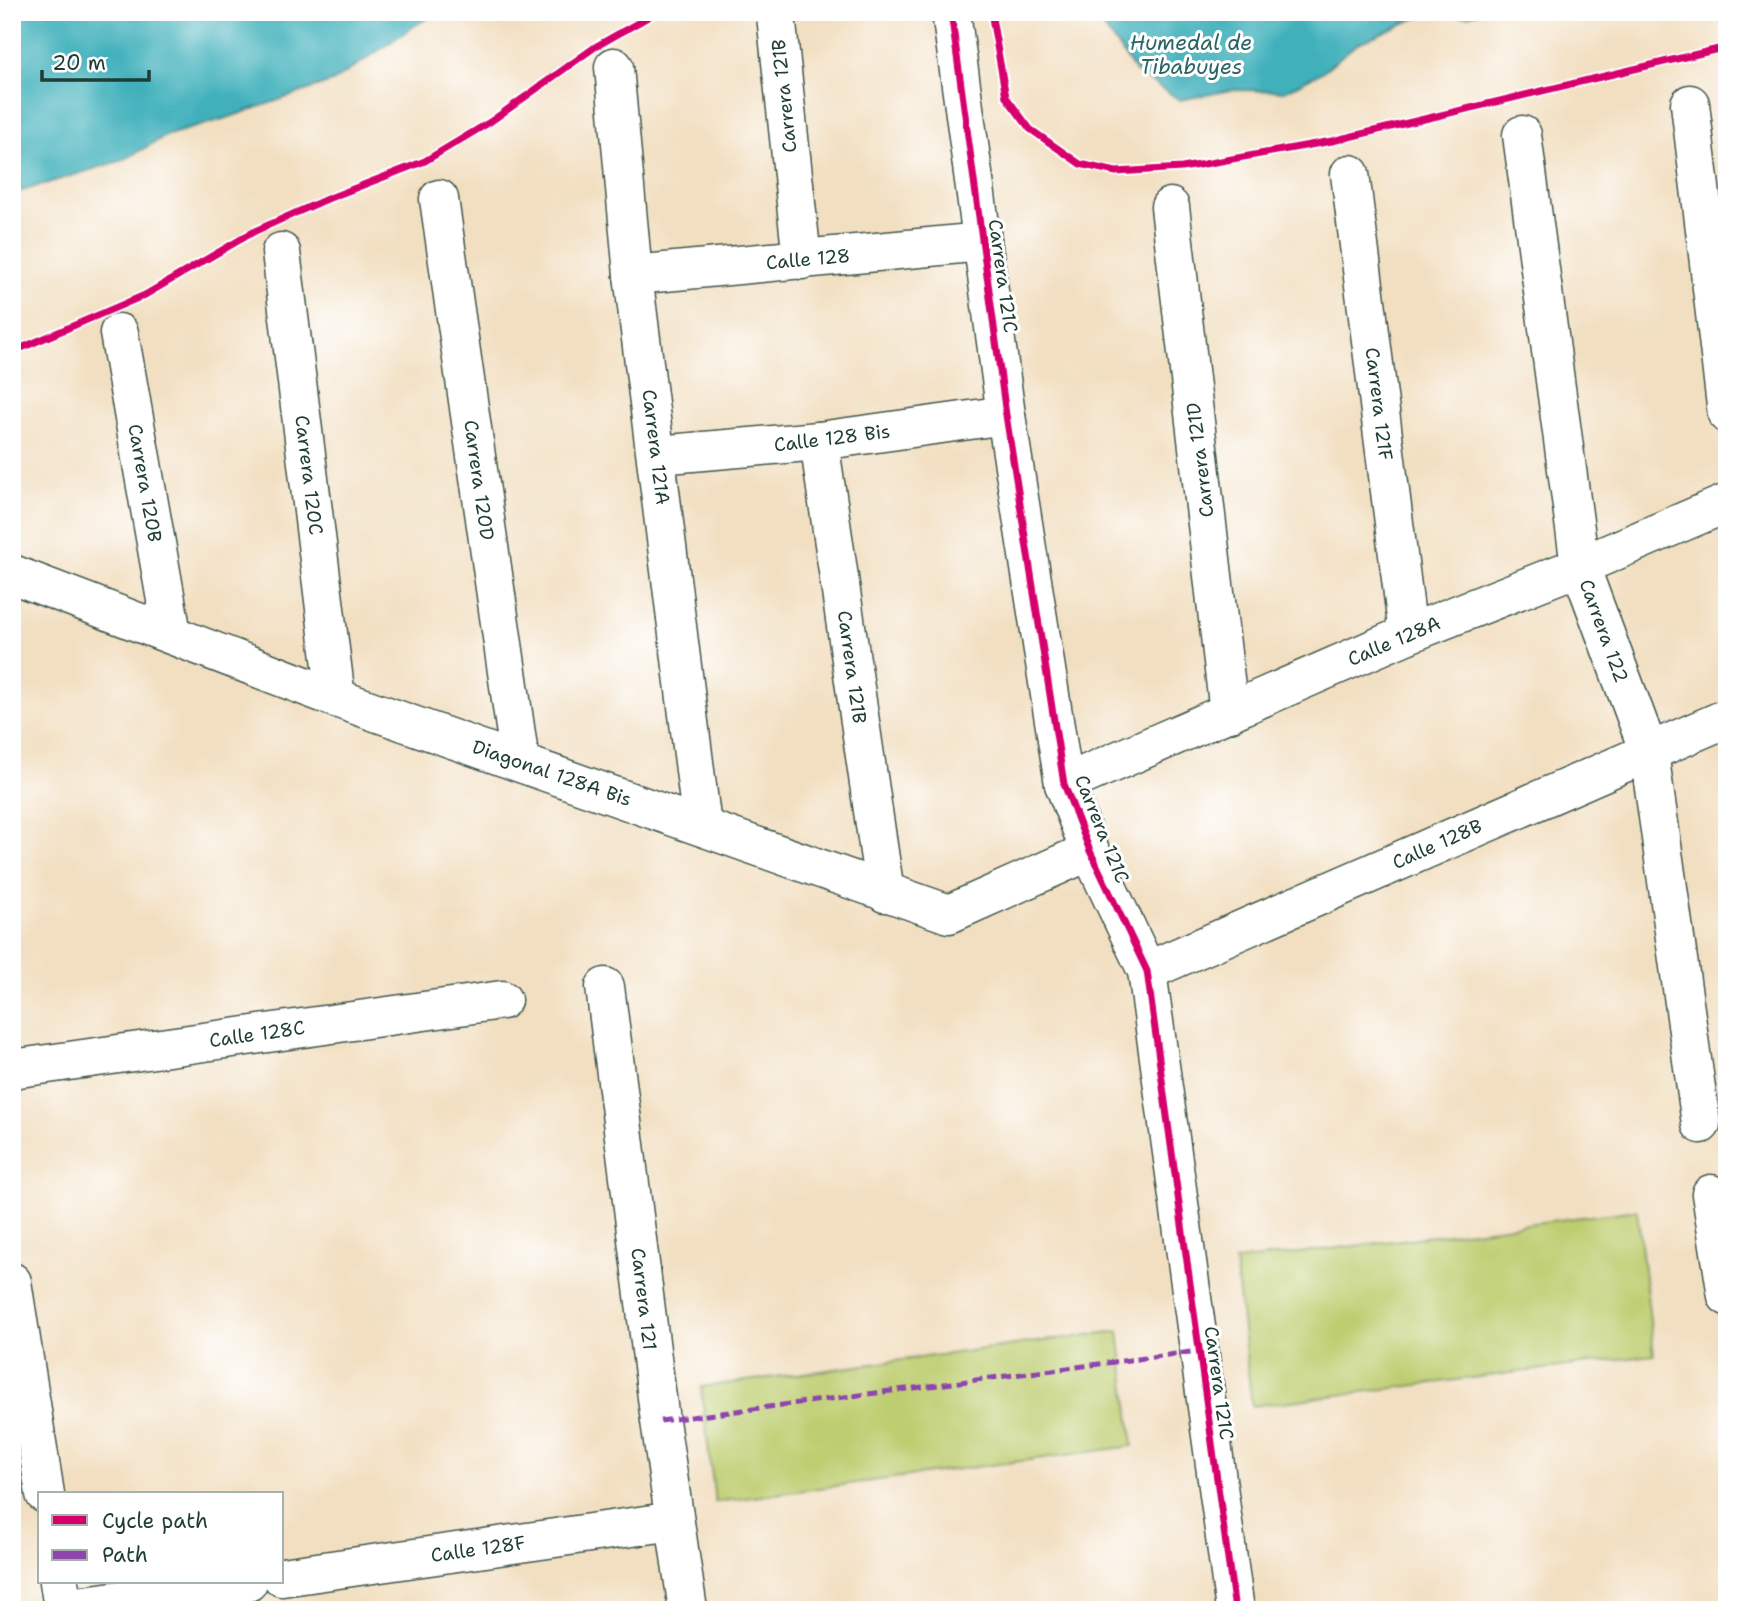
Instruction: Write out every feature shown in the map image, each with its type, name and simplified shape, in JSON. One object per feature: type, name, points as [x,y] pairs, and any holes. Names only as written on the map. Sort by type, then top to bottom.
[{"type":"street","name":"Carrera 121C","points":[[951,12],[1006,415],[1064,784],[1090,851],[1147,971],[1235,1610]]},
{"type":"street","name":"Carrera 121B","points":[[776,15],[802,260]]},
{"type":"street","name":"Carrera 121A","points":[[614,67],[633,275],[702,826]]},
{"type":"street","points":[[1690,104],[1727,414]]},
{"type":"street","name":"Carrera 122","points":[[1522,135],[1580,566],[1649,752],[1701,1124]]},
{"type":"street","name":"Carrera 121F","points":[[1350,174],[1408,634]]},
{"type":"street","name":"Carrera 120D","points":[[439,199],[520,762]]},
{"type":"street","name":"Carrera 121D","points":[[1170,208],[1229,713]]},
{"type":"street","name":"Calle 128","points":[[633,275],[982,242]]},
{"type":"street","name":"Carrera 120C","points":[[281,252],[336,698]]},
{"type":"street","name":"Carrera 120B","points":[[119,333],[172,634]]},
{"type":"street","name":"Calle 128 Bis","points":[[657,454],[819,441],[1006,415]]},
{"type":"street","name":"Carrera 121B","points":[[819,441],[886,893]]},
{"type":"street","name":"Calle 128A","points":[[1064,784],[1408,634],[1580,566],[1727,503]]},
{"type":"street","name":"Diagonal 128A Bis","points":[[12,574],[336,698],[949,914],[1090,851]]},
{"type":"street","name":"Calle 128B","points":[[1147,971],[1727,718]]},
{"type":"street","name":"Carrera 121","points":[[604,987],[688,1610]]},
{"type":"street","name":"Calle 128C","points":[[12,1069],[502,1000]]},
{"type":"street","points":[[1711,1194],[1727,1296]]},
{"type":"street","points":[[12,1282],[46,1492]]},
{"type":"street","name":"Calle 128F","points":[[284,1577],[674,1521]]},
{"type":"street","points":[[61,1595],[219,1584]]},
{"type":"green space","points":[[1637,1210],[1654,1355],[1252,1406],[1235,1261]]},
{"type":"green space","points":[[1119,1331],[1133,1446],[715,1502],[701,1387]]},
{"type":"water","points":[[12,12],[439,12],[334,81],[168,135],[123,160],[12,194]]},
{"type":"water","name":"Humedal de Tibabuyes","points":[[1100,12],[1480,12],[1468,16],[1421,16],[1358,43],[1322,72],[1285,91],[1231,90],[1180,100],[1136,72],[1103,26]]},
{"type":"marked path","points":[[660,1421],[1199,1351]]},
{"type":"cycle path","points":[[12,352],[145,295],[255,231],[327,199],[425,161],[490,122],[595,47],[657,12]]},
{"type":"cycle path","points":[[951,12],[1006,415],[1064,784],[1090,851],[1147,971],[1235,1610]]},
{"type":"cycle path","points":[[991,12],[1006,97],[1030,129],[1080,164],[1116,172],[1182,168],[1332,141],[1727,47]]}]
